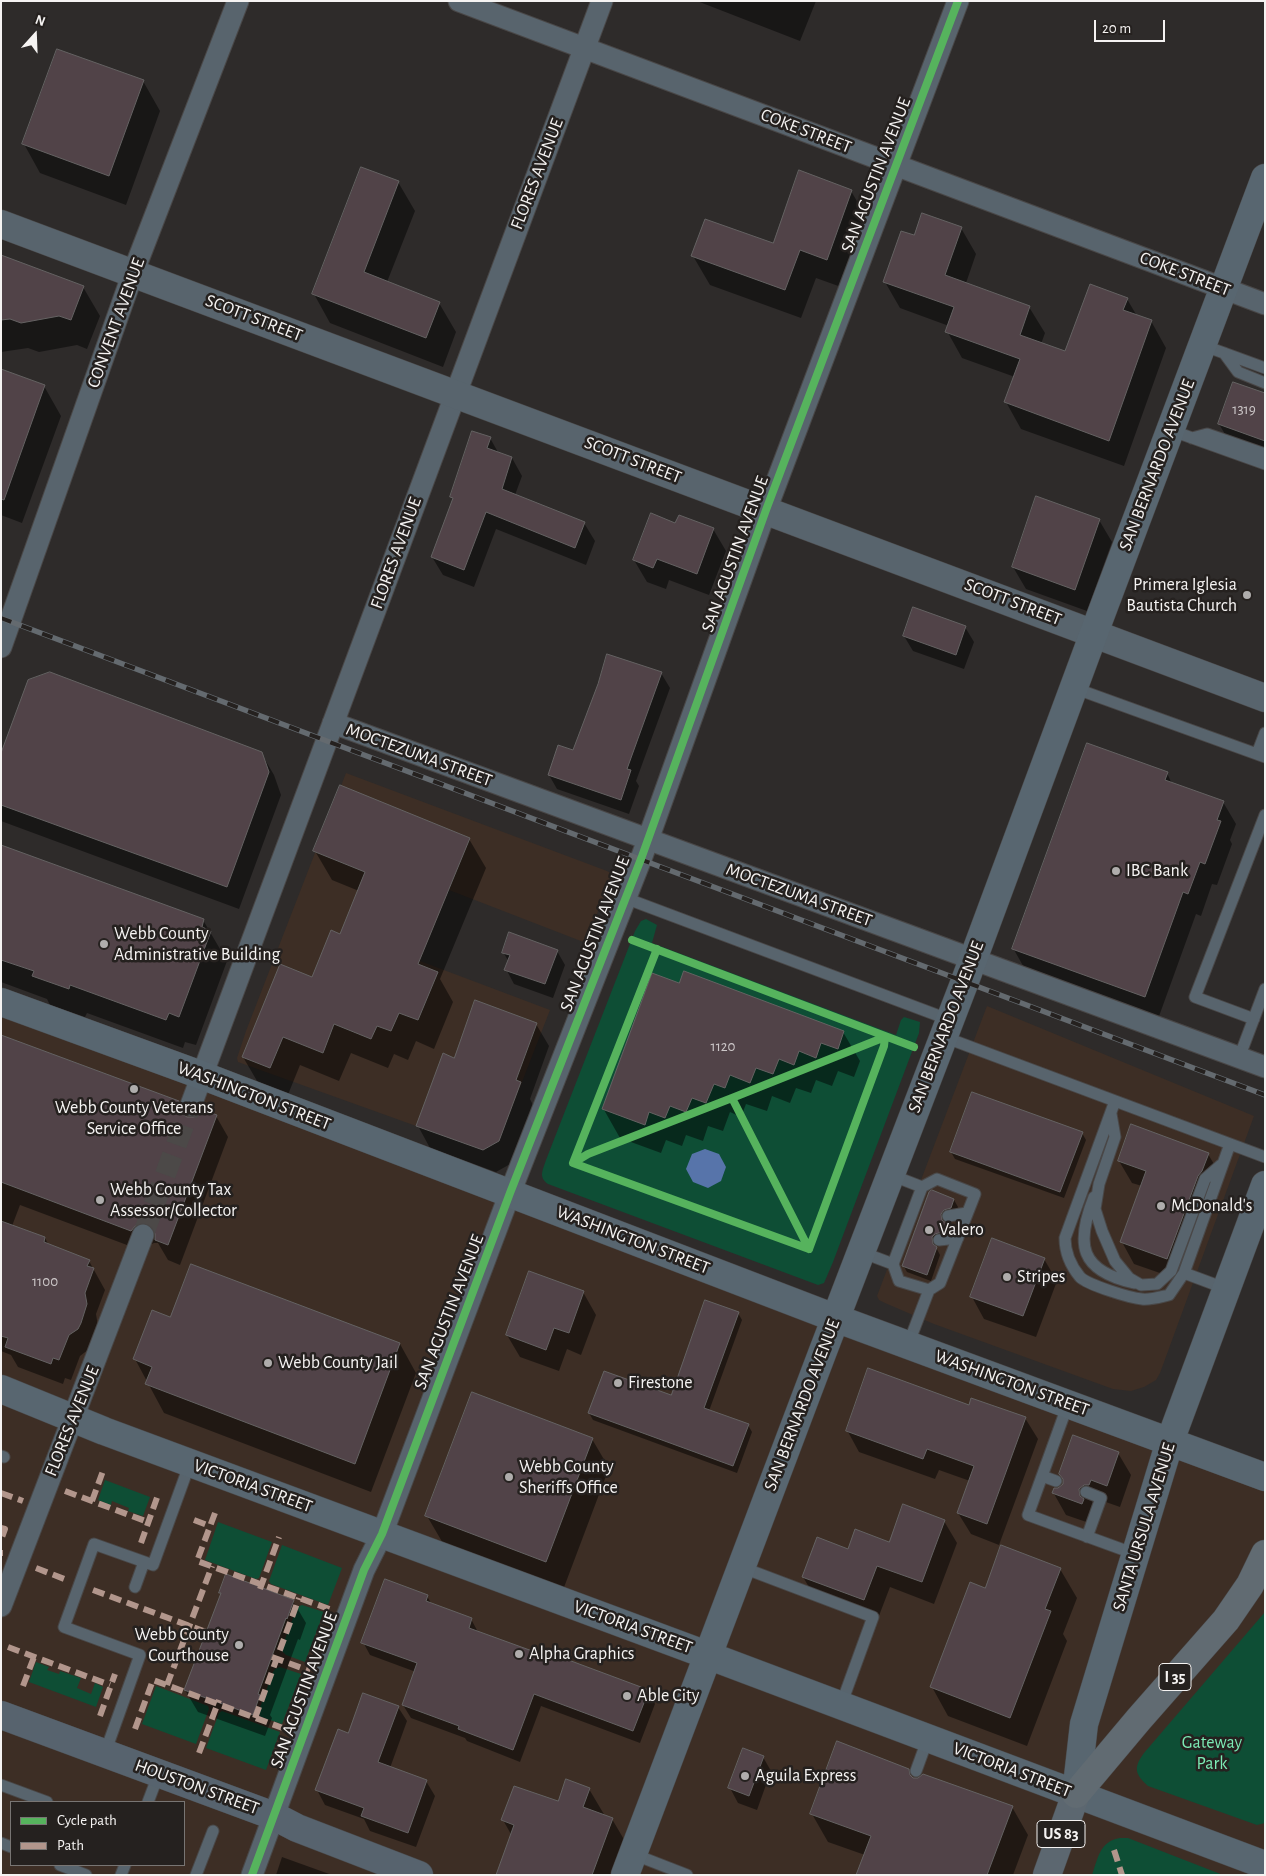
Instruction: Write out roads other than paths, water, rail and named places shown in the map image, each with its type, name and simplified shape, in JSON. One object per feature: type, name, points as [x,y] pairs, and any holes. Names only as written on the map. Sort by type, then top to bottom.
[{"type":"highway","name":"I 35","points":[[1076,1794],[1226,1620],[1250,1585],[1265,1554]]},
{"type":"highway","name":"SANTA URSULA AVENUE","points":[[1046,1875],[1076,1794]]},
{"type":"main road","name":"SAN BERNARDO AVENUE","points":[[629,1865],[947,1028],[1094,632],[1181,434],[1213,349],[1224,288],[1265,178]]},
{"type":"main road","name":"WASHINGTON STREET","points":[[1,1002],[201,1075],[836,1318],[1265,1477]]},
{"type":"main road","name":"SANTA URSULA AVENUE","points":[[1076,1794],[1084,1724],[1170,1441],[1265,1185]]},
{"type":"main road","name":"VICTORIA STREET","points":[[1,1389],[104,1432],[708,1655],[1265,1865]]},
{"type":"main road","name":"HOUSTON STREET","points":[[1,1715],[274,1816],[297,1828],[420,1875]]},
{"type":"street","name":"CONVENT AVENUE","points":[[1,647],[133,273],[238,1]]},
{"type":"street","name":"COKE STREET","points":[[458,1],[1265,304]]},
{"type":"street","name":"FLORES AVENUE","points":[[191,1105],[602,1]]},
{"type":"street","name":"SAN AGUSTIN AVENUE","points":[[252,1875],[364,1570],[382,1534],[510,1193],[648,839],[766,510],[958,1]]},
{"type":"street","name":"SCOTT STREET","points":[[1,224],[1094,632],[1265,698]]},
{"type":"street","name":"MOCTEZUMA STREET","points":[[332,723],[1265,1068]]},
{"type":"street","name":"FLORES AVENUE","points":[[1,1606],[56,1458],[74,1418],[143,1235]]},
{"type":"lane","points":[[1213,349],[1265,368]]},
{"type":"lane","points":[[1213,349],[1238,372],[1265,383]]},
{"type":"lane","points":[[1181,434],[1207,434],[1265,454]]},
{"type":"lane","points":[[1181,434],[1265,464]]},
{"type":"lane","points":[[1073,688],[1261,756],[1265,733]]},
{"type":"lane","points":[[1254,1019],[1195,997],[1265,815]]},
{"type":"lane","points":[[625,898],[947,1028],[1113,1106],[1265,1157]]},
{"type":"lane","points":[[1239,1058],[1265,989]]},
{"type":"lane","points":[[1113,1106],[1115,1137],[1085,1221],[1083,1235],[1084,1251],[1091,1262],[1113,1277],[1141,1285],[1157,1284],[1171,1271],[1205,1179],[1222,1164]]},
{"type":"lane","points":[[1113,1106],[1065,1238],[1065,1250],[1069,1260],[1082,1278],[1115,1293],[1143,1300],[1169,1295],[1184,1273],[1230,1144]]},
{"type":"lane","points":[[890,1175],[922,1187],[937,1179],[975,1194],[940,1283],[929,1290],[908,1345]]},
{"type":"lane","points":[[1099,1184],[1095,1209],[1102,1231],[1115,1262],[1129,1278],[1141,1285]]},
{"type":"lane","points":[[893,1264],[904,1248],[914,1221],[922,1187]]},
{"type":"lane","points":[[948,1216],[967,1213]]},
{"type":"lane","points":[[939,1240],[958,1238]]},
{"type":"lane","points":[[861,1252],[893,1264]]},
{"type":"lane","points":[[893,1264],[899,1281],[929,1290]]},
{"type":"lane","points":[[1184,1273],[1226,1289]]},
{"type":"lane","points":[[1068,1404],[1028,1515],[1136,1554]]},
{"type":"lane","points":[[105,1753],[140,1655],[64,1627],[94,1544],[153,1565],[190,1463]]},
{"type":"lane","points":[[1042,1476],[1056,1481]]},
{"type":"lane","points":[[1086,1492],[1101,1498],[1087,1537]]},
{"type":"lane","points":[[135,1587],[144,1562]]},
{"type":"lane","points":[[741,1567],[873,1617],[841,1705]]},
{"type":"lane","points":[[916,1771],[928,1738]]},
{"type":"lane","points":[[148,1801],[159,1773]]},
{"type":"lane","points":[[1,1785],[44,1801]]},
{"type":"lane","points":[[196,1875],[213,1831]]},
{"type":"lane","points":[[629,1865],[687,1875]]},
{"type":"lane","points":[[63,1866],[86,1875]]},
{"type":"water","points":[[705,1149],[719,1154],[726,1167],[721,1181],[708,1188],[693,1182],[686,1169],[692,1154]]},
{"type":"tunnel","points":[[143,1235],[191,1105]]},
{"type":"railway","points":[[1,618],[1265,1095]]},
{"type":"place","name":"Primera Iglesia Bautista Church","points":[[1247,595]]},
{"type":"place","name":"IBC Bank","points":[[1116,871]]},
{"type":"place","name":"Webb County Administrative Building","points":[[104,944]]},
{"type":"place","name":"Webb County Veterans Service Office","points":[[134,1089]]},
{"type":"place","name":"Webb County Tax Assessor/Collector","points":[[100,1200]]},
{"type":"place","name":"McDonald's","points":[[1161,1206]]},
{"type":"place","name":"Valero","points":[[929,1230]]},
{"type":"place","name":"Stripes","points":[[1007,1277]]},
{"type":"place","name":"Webb County Jail","points":[[268,1363]]},
{"type":"place","name":"Firestone","points":[[618,1383]]},
{"type":"place","name":"Webb County Sheriffs Office","points":[[509,1477]]},
{"type":"place","name":"Webb County Courthouse","points":[[239,1645]]},
{"type":"place","name":"Alpha Graphics","points":[[519,1654]]},
{"type":"place","name":"Able City","points":[[627,1696]]},
{"type":"place","name":"Aguila Express","points":[[745,1776]]},
{"type":"park label","name":"Gateway Park","points":[[1212,1754]]}]
